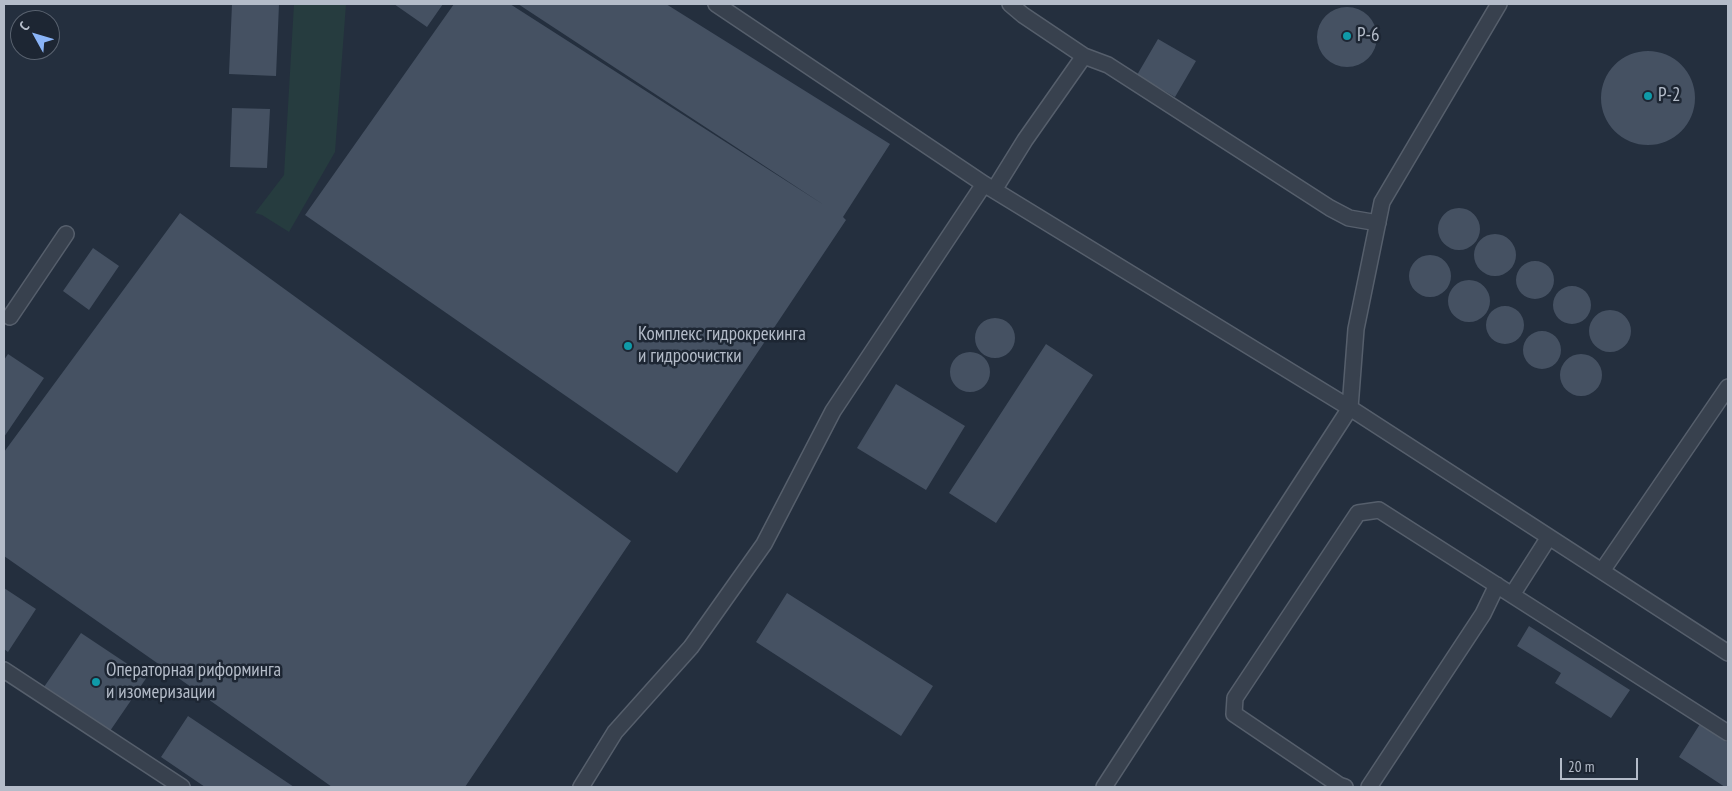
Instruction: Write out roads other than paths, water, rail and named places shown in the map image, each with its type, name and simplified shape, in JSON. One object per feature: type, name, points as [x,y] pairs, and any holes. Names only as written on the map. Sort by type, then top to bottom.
[{"type":"lane","points":[[1010,4],[1023,15],[1084,56],[1108,65],[1330,208],[1349,218],[1378,223]]},
{"type":"lane","points":[[1104,787],[1350,408],[1356,329],[1382,202],[1499,4]]},
{"type":"lane","points":[[726,6],[989,187],[1350,408],[1728,653]]},
{"type":"lane","points":[[581,787],[615,732],[691,647],[764,544],[833,411],[989,187],[1025,140],[1084,56]]},
{"type":"lane","points":[[6,320],[66,234]]},
{"type":"lane","points":[[1602,571],[1728,386]]},
{"type":"lane","points":[[1345,787],[1339,785],[1234,714],[1235,698],[1358,513],[1379,510],[1728,733]]},
{"type":"lane","points":[[1512,595],[1549,537]]},
{"type":"lane","points":[[1370,787],[1483,614],[1497,585]]},
{"type":"lane","points":[[4,670],[182,787]]},
{"type":"place","name":"Р-6","points":[[1347,36]]},
{"type":"place","name":"Р-2","points":[[1648,96]]},
{"type":"place","name":"Комплекс гидрокрекинга и гидроочистки","points":[[628,346]]},
{"type":"place","name":"Операторная риформинга и изомеризации","points":[[96,682]]}]
